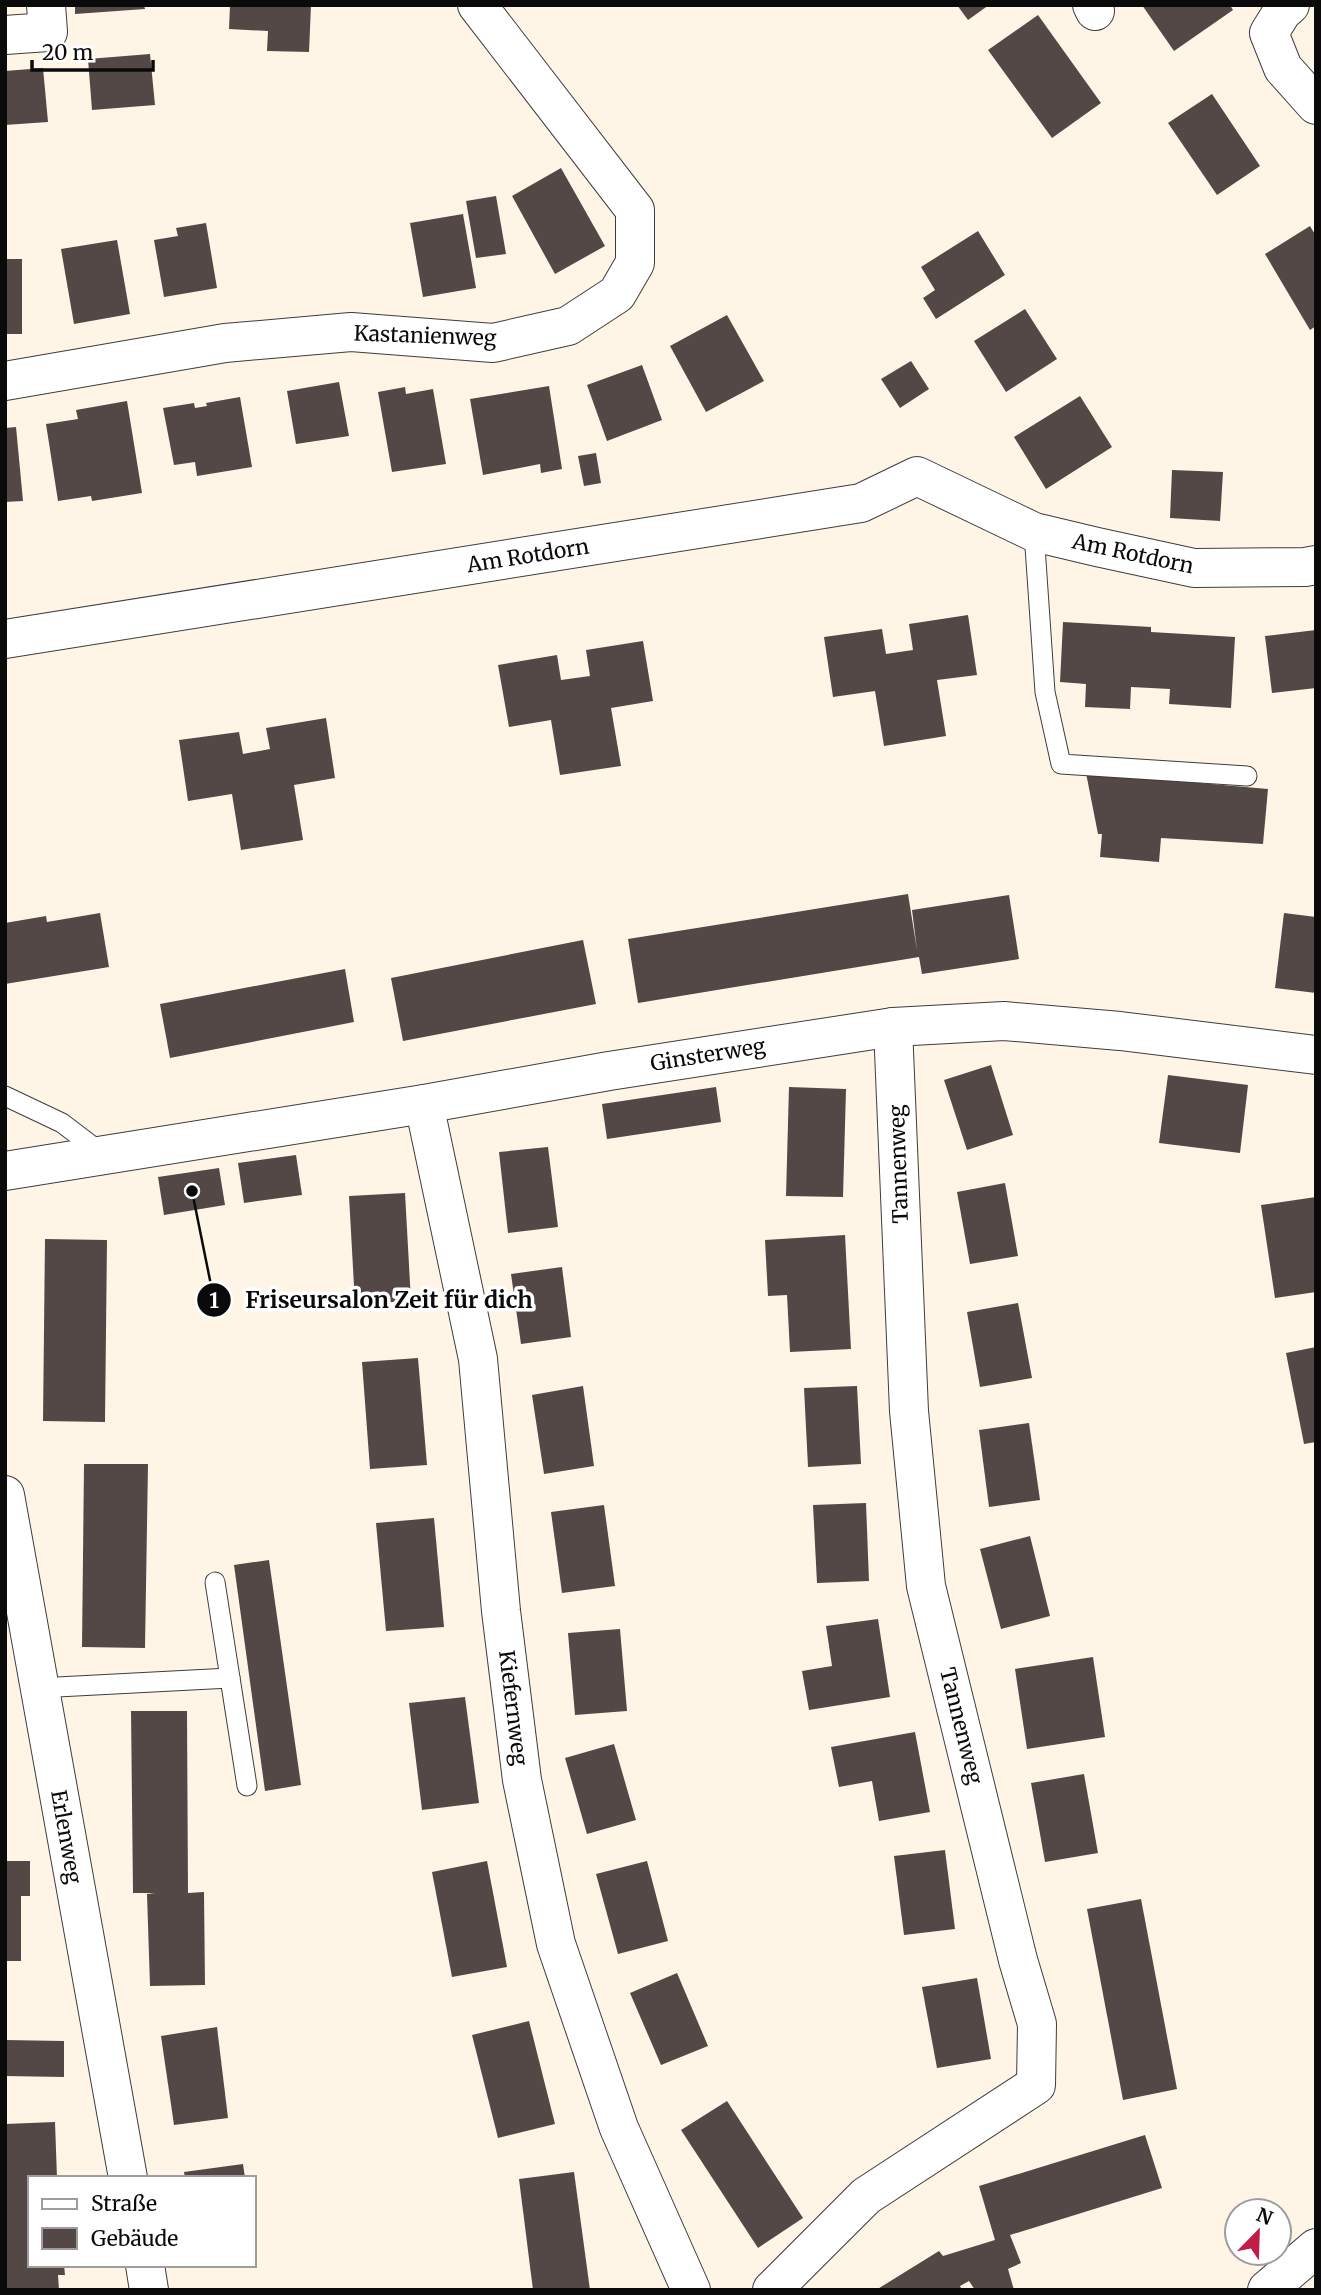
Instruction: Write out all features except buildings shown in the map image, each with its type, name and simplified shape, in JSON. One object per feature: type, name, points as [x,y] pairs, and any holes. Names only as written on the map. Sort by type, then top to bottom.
[{"type":"street","points":[[5,35],[48,32],[46,5]]},
{"type":"street","name":"Kastanienweg","points":[[5,381],[225,343],[351,332],[493,343],[568,326],[617,294],[635,263],[635,210],[477,5]]},
{"type":"street","points":[[1290,5],[1282,12],[1269,33],[1283,68],[1316,105]]},
{"type":"street","name":"Am Rotdorn","points":[[5,639],[861,503],[917,476],[1034,532],[1194,568],[1316,565]]},
{"type":"street","name":"Ginsterweg","points":[[5,1171],[424,1104],[609,1070],[894,1027],[1004,1021],[1120,1031],[1316,1055]]},
{"type":"street","name":"Tannenweg","points":[[772,2290],[866,2196],[1037,2085],[1037,2024],[1018,1960],[926,1586],[909,1411],[894,1027]]},
{"type":"street","name":"Kiefernweg","points":[[424,1104],[478,1359],[501,1611],[522,1780],[556,1944],[619,2128],[691,2290]]},
{"type":"street","name":"Erlenweg","points":[[5,1495],[26,1670],[128,2176]]},
{"type":"street","points":[[1266,2290],[1316,2248]]},
{"type":"street","points":[[145,2267],[149,2290]]},
{"type":"lane","points":[[1034,532],[1045,692],[1061,764],[1247,776]]},
{"type":"lane","points":[[5,1096],[62,1123],[105,1155]]},
{"type":"lane","points":[[215,1582],[247,1786]]},
{"type":"lane","points":[[26,1670],[230,1678]]},
{"type":"place","name":"Friseursalon Zeit für dich","points":[[192,1191]]}]
